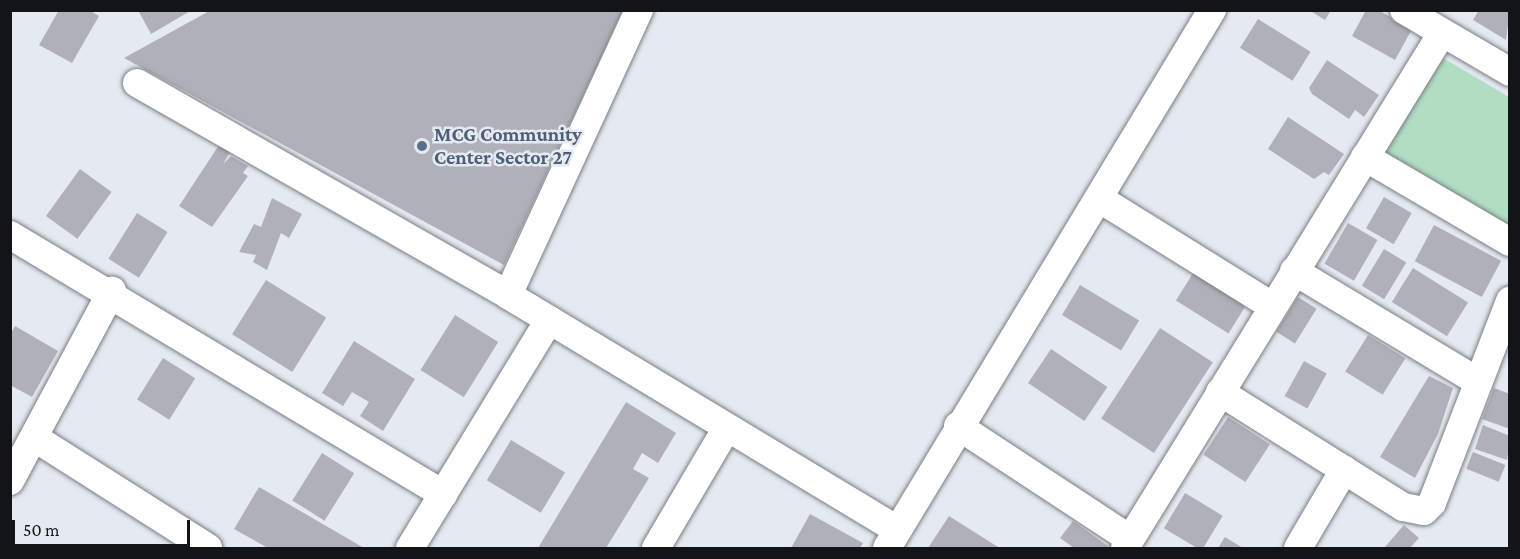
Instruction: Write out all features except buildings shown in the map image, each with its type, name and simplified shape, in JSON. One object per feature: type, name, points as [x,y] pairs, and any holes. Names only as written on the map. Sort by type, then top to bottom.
[{"type":"street","points":[[508,296],[639,10]]},
{"type":"street","points":[[137,83],[549,320],[726,429],[892,539],[958,426],[1100,199],[1212,10]]},
{"type":"street","points":[[1404,10],[1509,72]]},
{"type":"street","points":[[958,426],[1128,544],[1272,306],[1442,33]]},
{"type":"street","points":[[1365,157],[1509,242]]},
{"type":"street","points":[[1100,199],[1272,306]]},
{"type":"street","points":[[10,236],[112,291],[443,494]]},
{"type":"street","points":[[1294,271],[1477,381]]},
{"type":"street","points":[[10,481],[112,291]]},
{"type":"street","points":[[1220,392],[1413,512],[1424,511],[1432,503],[1509,301]]},
{"type":"street","points":[[410,549],[549,320]]},
{"type":"street","points":[[656,549],[726,429]]},
{"type":"street","points":[[35,438],[208,549]]},
{"type":"street","points":[[1298,549],[1344,470]]},
{"type":"green space","points":[[1438,55],[1509,97],[1509,235],[1376,158]]},
{"type":"place","name":"MCG Community Center Sector 27","points":[[422,146]]}]
